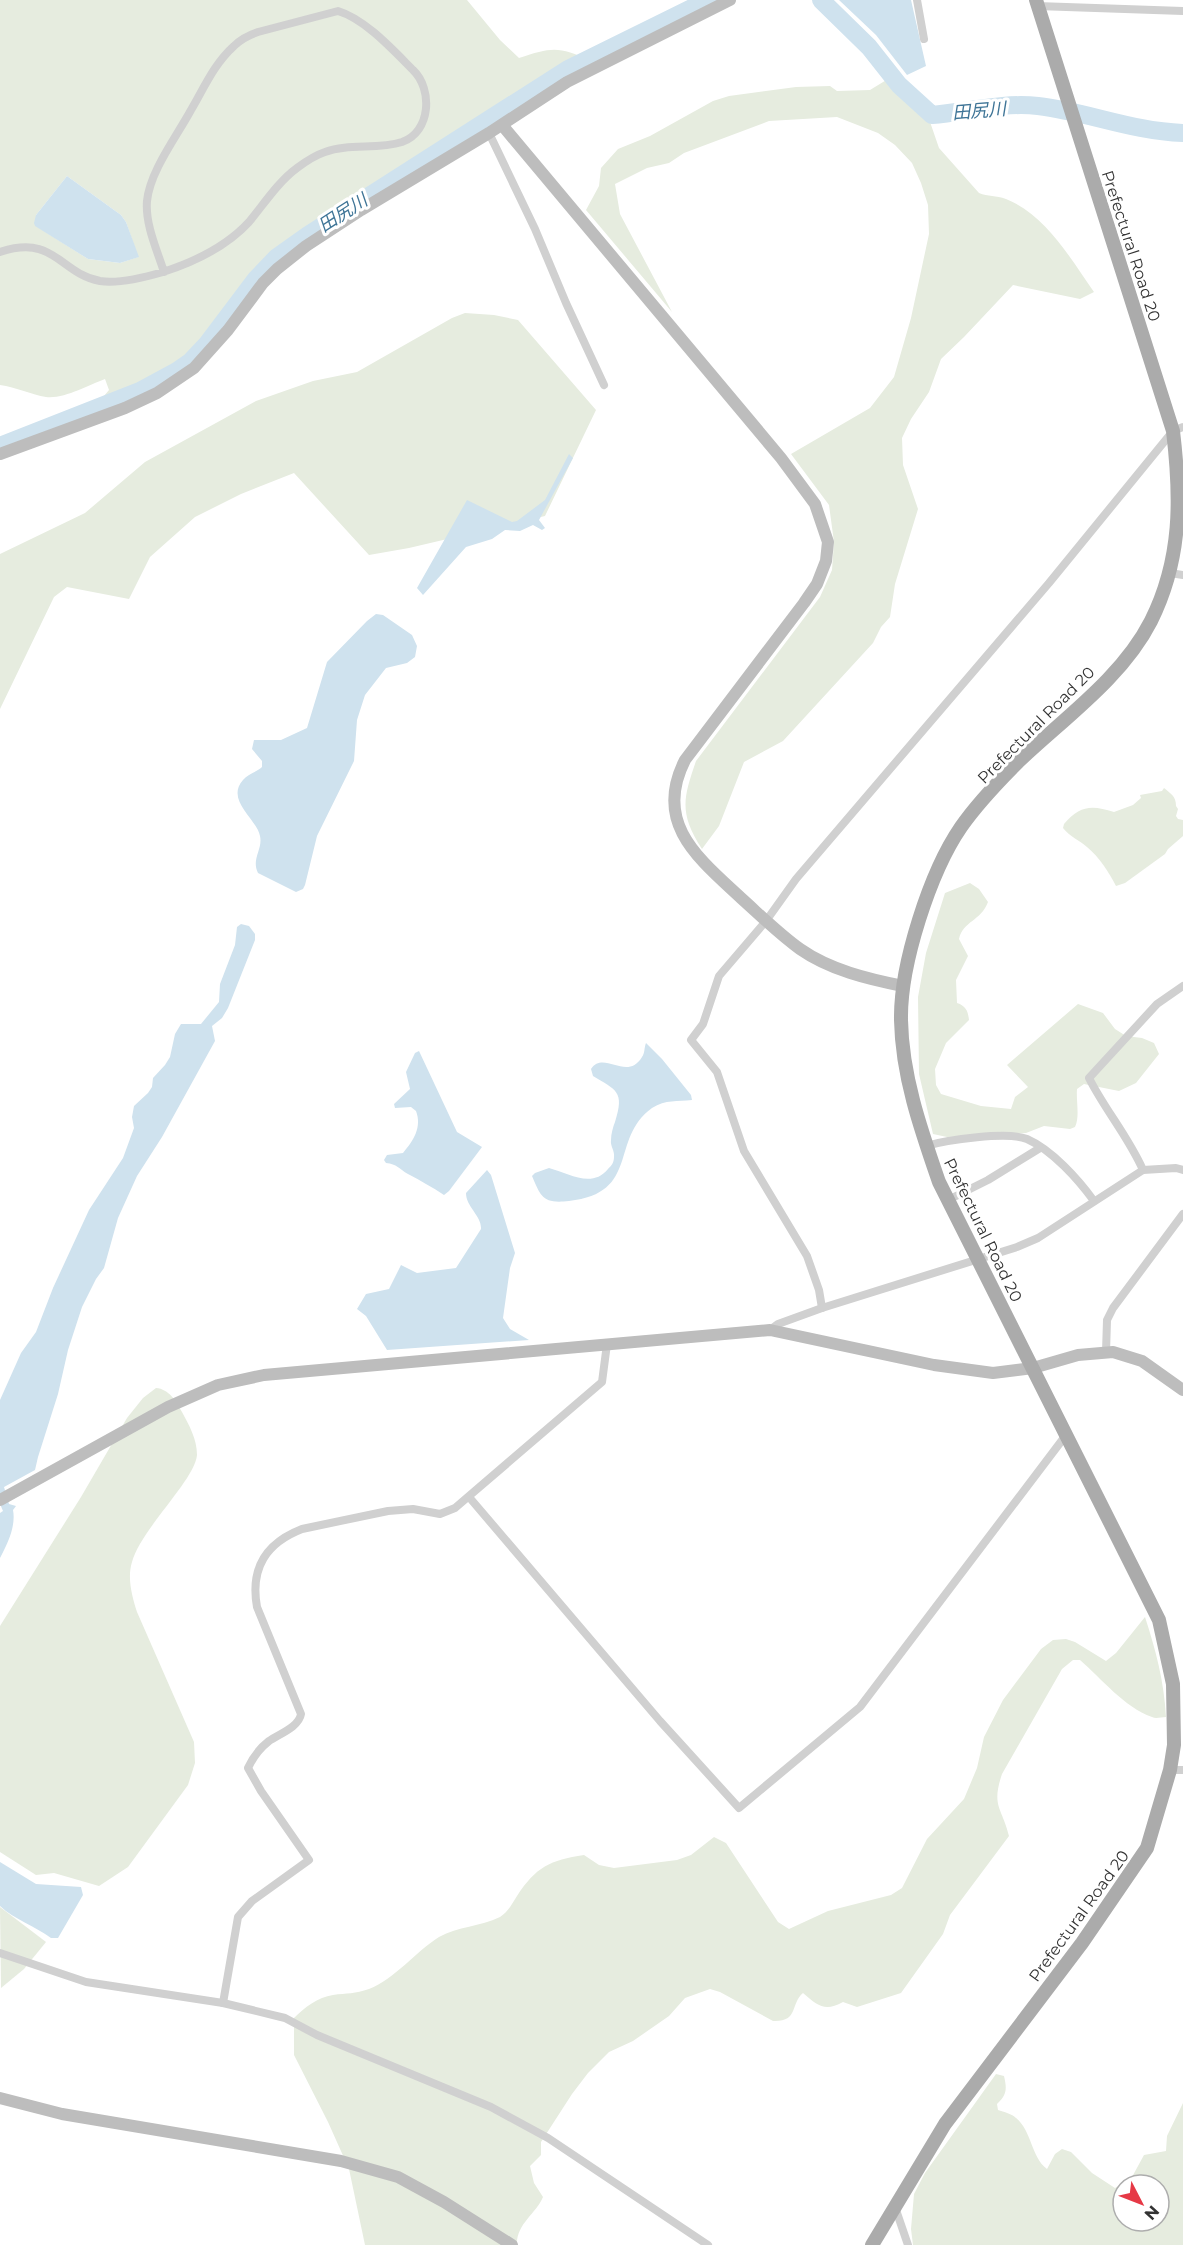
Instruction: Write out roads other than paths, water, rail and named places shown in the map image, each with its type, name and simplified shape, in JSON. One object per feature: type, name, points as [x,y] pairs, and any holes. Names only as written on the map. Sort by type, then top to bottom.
[{"type":"main road","name":"Prefectural Road 20","points":[[872,2245],[945,2124],[1082,1943],[1147,1848],[1177,1770],[1174,1745],[1173,1684],[1159,1620],[948,1200],[919,1125],[904,1058],[901,1020],[903,986],[916,928],[941,866],[961,828],[1017,764],[1079,708],[1127,657],[1150,623],[1176,574],[1178,429],[1037,3]]},
{"type":"street","points":[[0,454],[125,408],[157,393],[194,368],[228,330],[263,283],[292,256],[352,216],[489,134],[567,82],[730,0]]},
{"type":"street","points":[[917,0],[924,39]]},
{"type":"street","points":[[1037,3],[1183,11]]},
{"type":"street","points":[[0,252],[21,248],[46,251],[100,281],[118,281],[164,272],[195,260],[231,238],[247,224],[287,175],[325,152],[402,142],[412,136],[424,116],[427,103],[426,91],[415,72],[362,23],[338,11],[245,37],[234,46],[208,78],[154,177],[147,198],[147,208],[151,232],[164,272]]},
{"type":"street","points":[[502,125],[781,458],[815,504],[828,542],[826,561],[817,584],[689,753],[680,769],[674,786],[674,805],[686,842],[705,865],[766,921],[801,949],[838,968],[869,979],[903,986]]},
{"type":"street","points":[[489,134],[535,229],[604,385]]},
{"type":"street","points":[[822,1308],[819,1290],[807,1256],[744,1152],[717,1072],[691,1040],[703,1024],[719,976],[766,921],[796,879],[1178,429]]},
{"type":"street","points":[[1143,1170],[1134,1149],[1096,1094],[1089,1078],[1157,1004],[1183,986]]},
{"type":"street","points":[[926,1146],[942,1141],[1009,1135],[1028,1139],[1061,1164],[1094,1201]]},
{"type":"street","points":[[948,1200],[988,1180],[1040,1148]]},
{"type":"street","points":[[770,1330],[778,1324],[822,1308],[978,1261],[1038,1238],[1143,1170],[1176,1168],[1183,1170]]},
{"type":"street","points":[[1106,1352],[1107,1320],[1113,1308],[1183,1214]]},
{"type":"street","points":[[0,1500],[168,1407],[218,1385],[242,1378],[607,1344],[770,1330],[934,1365],[993,1373],[1033,1368],[1059,1359],[1106,1352],[1142,1361],[1183,1390]]},
{"type":"street","points":[[223,2003],[238,1917],[252,1901],[309,1860],[257,1785],[248,1768],[258,1752],[268,1742],[297,1722],[301,1714],[257,1606],[255,1594],[257,1568],[278,1542],[302,1529],[388,1511],[413,1509],[440,1514],[455,1508],[602,1382],[607,1344]]},
{"type":"street","points":[[469,1497],[718,1787],[739,1808],[860,1707],[1066,1435]]},
{"type":"street","points":[[0,1953],[87,1982],[223,2003],[285,2018],[317,2035],[491,2107],[548,2138],[708,2245]]},
{"type":"street","points":[[0,2098],[62,2114],[341,2161],[398,2177],[444,2202],[512,2245]]},
{"type":"street","points":[[895,2206],[908,2245]]},
{"type":"water","points":[[839,0],[911,0],[926,66],[907,75],[876,35]]},
{"type":"water","points":[[67,176],[121,215],[126,222],[139,257],[120,263],[88,259],[35,226],[36,215]]},
{"type":"water","points":[[569,454],[573,458],[539,520],[545,528],[542,530],[533,525],[520,531],[505,530],[492,539],[466,547],[423,595],[417,588],[467,500],[512,522],[517,521],[545,500]]},
{"type":"water","points":[[376,614],[383,615],[412,635],[417,646],[415,657],[407,663],[386,668],[365,695],[357,720],[354,761],[317,836],[305,885],[303,889],[296,892],[258,873],[256,859],[260,836],[240,802],[238,787],[245,778],[262,767],[262,761],[252,749],[254,740],[281,740],[307,728],[327,662]]},
{"type":"water","points":[[241,924],[249,926],[255,934],[255,940],[228,1008],[222,1018],[212,1026],[215,1041],[162,1137],[137,1176],[118,1218],[104,1268],[82,1307],[35,1470],[4,1487],[9,1504],[16,1506],[13,1510],[11,1534],[0,1558],[0,1513],[3,1511],[0,1504],[0,1400],[21,1353],[36,1332],[53,1288],[89,1210],[123,1158],[134,1128],[132,1117],[134,1106],[148,1093],[152,1087],[153,1078],[170,1057],[175,1034],[181,1024],[201,1024],[219,1002],[220,984],[235,945],[237,927]]},
{"type":"water","points":[[646,1043],[662,1059],[691,1095],[692,1100],[662,1103],[652,1108],[639,1121],[631,1134],[616,1176],[606,1187],[591,1196],[569,1201],[560,1202],[544,1198],[532,1176],[535,1173],[549,1168],[587,1179],[602,1175],[612,1164],[614,1155],[611,1138],[618,1112],[618,1098],[613,1089],[593,1076],[591,1069],[596,1064],[602,1063],[630,1067],[636,1064],[643,1055]]},
{"type":"water","points":[[419,1051],[457,1132],[482,1147],[444,1195],[384,1160],[387,1155],[403,1153],[416,1133],[418,1117],[416,1111],[411,1107],[395,1108],[394,1104],[410,1089],[406,1072],[415,1053]]},
{"type":"water","points":[[487,1170],[491,1175],[515,1253],[510,1268],[503,1318],[510,1329],[529,1340],[387,1350],[366,1316],[357,1309],[366,1294],[389,1289],[401,1265],[417,1273],[456,1268],[481,1229],[479,1220],[468,1203],[466,1193]]},
{"type":"water","points":[[0,1862],[36,1884],[81,1887],[83,1895],[58,1938],[51,1938],[0,1906]]},
{"type":"waterway","name":"田尻川","points":[[0,446],[140,391],[177,371],[190,362],[207,344],[256,279],[277,257],[308,235],[568,69],[708,0]]},
{"type":"waterway","name":"田尻川","points":[[821,0],[869,47],[899,85],[932,115],[998,106],[1025,105],[1074,112],[1145,129],[1183,133]]}]
